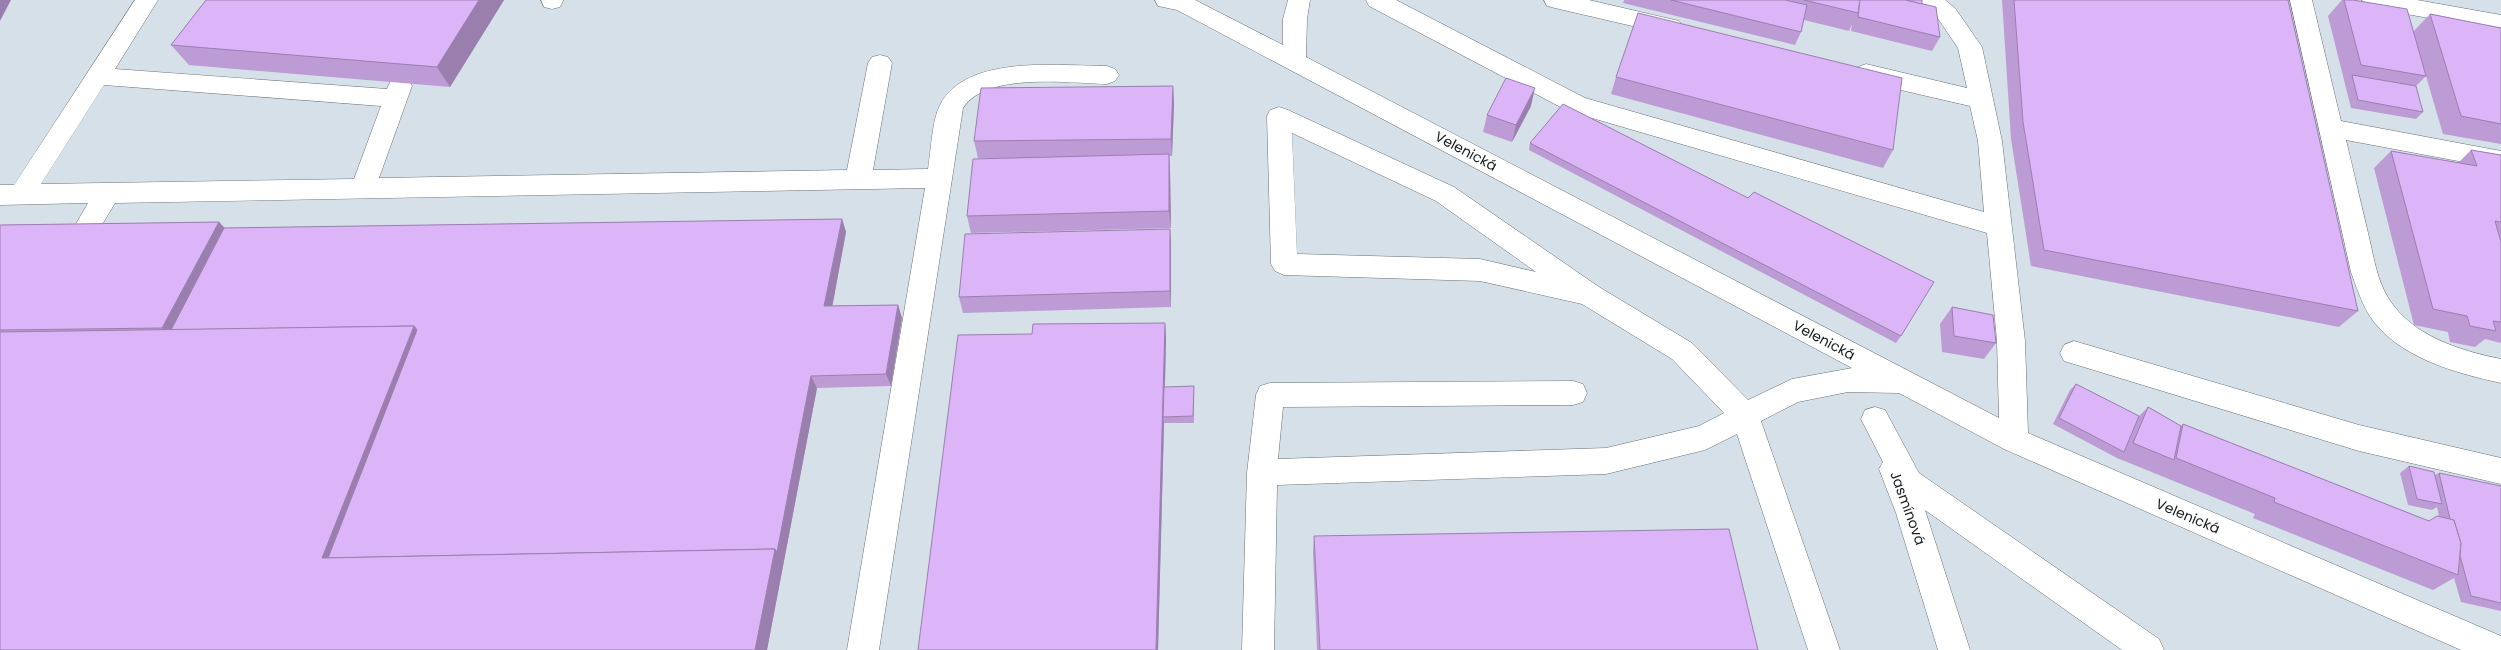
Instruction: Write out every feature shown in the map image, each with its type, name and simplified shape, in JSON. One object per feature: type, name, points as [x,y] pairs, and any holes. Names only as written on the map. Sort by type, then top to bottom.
[{"type":"street","points":[[11,195],[98,76],[147,0]]},
{"type":"street","name":"Velenická","points":[[1166,0],[1184,4],[2014,440],[2497,650]]},
{"type":"street","points":[[1294,62],[1295,19],[1299,0]]},
{"type":"street","points":[[1377,0],[1577,105],[1999,226]]},
{"type":"street","points":[[1555,0],[1692,32]]},
{"type":"street","points":[[1930,0],[1947,14],[1970,47],[1990,141],[2011,341],[2014,440]]},
{"type":"street","points":[[2300,0],[2364,272],[2381,310],[2415,340],[2469,365],[2501,371]]},
{"type":"street","points":[[2373,0],[2501,24]]},
{"type":"street","points":[[858,180],[880,63]]},
{"type":"street","points":[[1846,68],[1981,100]]},
{"type":"street","points":[[863,650],[951,107],[963,91],[985,79],[1022,75],[1107,75]]},
{"type":"street","points":[[98,76],[230,78],[398,92],[363,188]]},
{"type":"street","points":[[1589,295],[1480,270],[1284,264],[1279,116],[1446,194],[1589,295],[1682,351],[1745,416],[1824,650]]},
{"type":"street","points":[[2330,128],[2501,160]]},
{"type":"street","points":[[11,195],[940,178]]},
{"type":"street","points":[[78,243],[108,193]]},
{"type":"street","points":[[2074,352],[2360,438],[2501,471]]},
{"type":"street","points":[[1262,473],[1606,461],[1705,437],[1792,391],[1848,380],[1906,382]]},
{"type":"street","name":"Jasmínová","points":[[1906,382],[1878,395],[1875,419],[1911,513],[1954,650]]},
{"type":"street","points":[[1258,650],[1262,473],[1270,395],[1573,393]]},
{"type":"street","points":[[1875,419],[1909,482],[2148,650]]},
{"type":"building","points":[[206,0],[479,0],[437,67],[171,45]]},
{"type":"building","points":[[1671,0],[1785,0],[1807,5],[1801,32]]},
{"type":"building","points":[[1804,0],[1860,0],[1858,13]]},
{"type":"building","points":[[1860,0],[1906,0],[1936,7],[1940,37],[1858,17]]},
{"type":"building","points":[[1906,0],[1922,0],[1922,4]]},
{"type":"building","points":[[2014,0],[2288,0],[2358,311],[2044,250],[2023,122]]},
{"type":"building","points":[[2344,0],[2407,9],[2426,76],[2361,65]]},
{"type":"building","points":[[1638,13],[1902,78],[1893,150],[1616,77]]},
{"type":"building","points":[[2430,14],[2501,28],[2501,124],[2461,116]]},
{"type":"building","points":[[2352,75],[2416,86],[2423,112],[2358,100]]},
{"type":"building","points":[[1506,78],[1535,88],[1516,125],[1487,115]]},
{"type":"building","points":[[1173,86],[1171,139],[974,141],[981,88]]},
{"type":"building","points":[[1563,104],[1748,198],[1754,192],[1934,282],[1901,336],[1530,143]]},
{"type":"building","points":[[2471,150],[2501,155],[2501,222],[2495,221],[2501,242],[2501,322],[2493,321],[2496,331],[2470,326],[2467,316],[2433,309],[2391,151],[2477,166]]},
{"type":"building","points":[[1169,154],[1169,211],[967,216],[973,159]]},
{"type":"building","points":[[842,219],[824,306],[898,305],[886,374],[811,376],[777,552],[775,549],[328,558],[417,330],[414,326],[171,330],[224,228]]},
{"type":"building","points":[[219,222],[162,328],[0,330],[0,225]]},
{"type":"building","points":[[1170,229],[1170,291],[959,297],[965,234]]},
{"type":"building","points":[[1952,307],[1993,315],[1996,343],[1954,336]]},
{"type":"building","points":[[1165,323],[1156,650],[918,650],[958,335],[1032,334],[1033,324]]},
{"type":"building","points":[[414,326],[322,558],[775,549],[755,650],[0,650],[0,332]]},
{"type":"building","points":[[2076,384],[2139,416],[2124,452],[2059,418]]},
{"type":"building","points":[[1194,386],[1193,416],[1163,417],[1164,387]]},
{"type":"building","points":[[2148,407],[2181,426],[2174,460],[2133,443]]},
{"type":"building","points":[[2183,424],[2429,521],[2437,516],[2454,520],[2461,543],[2458,575],[2274,502],[2275,498],[2176,458]]},
{"type":"building","points":[[2409,466],[2434,472],[2442,504],[2417,499]]},
{"type":"building","points":[[2439,473],[2501,486],[2501,603],[2471,596],[2460,556],[2461,543],[2454,520],[2450,519]]},
{"type":"building","points":[[1729,529],[1758,650],[1320,650],[1314,536]]}]
